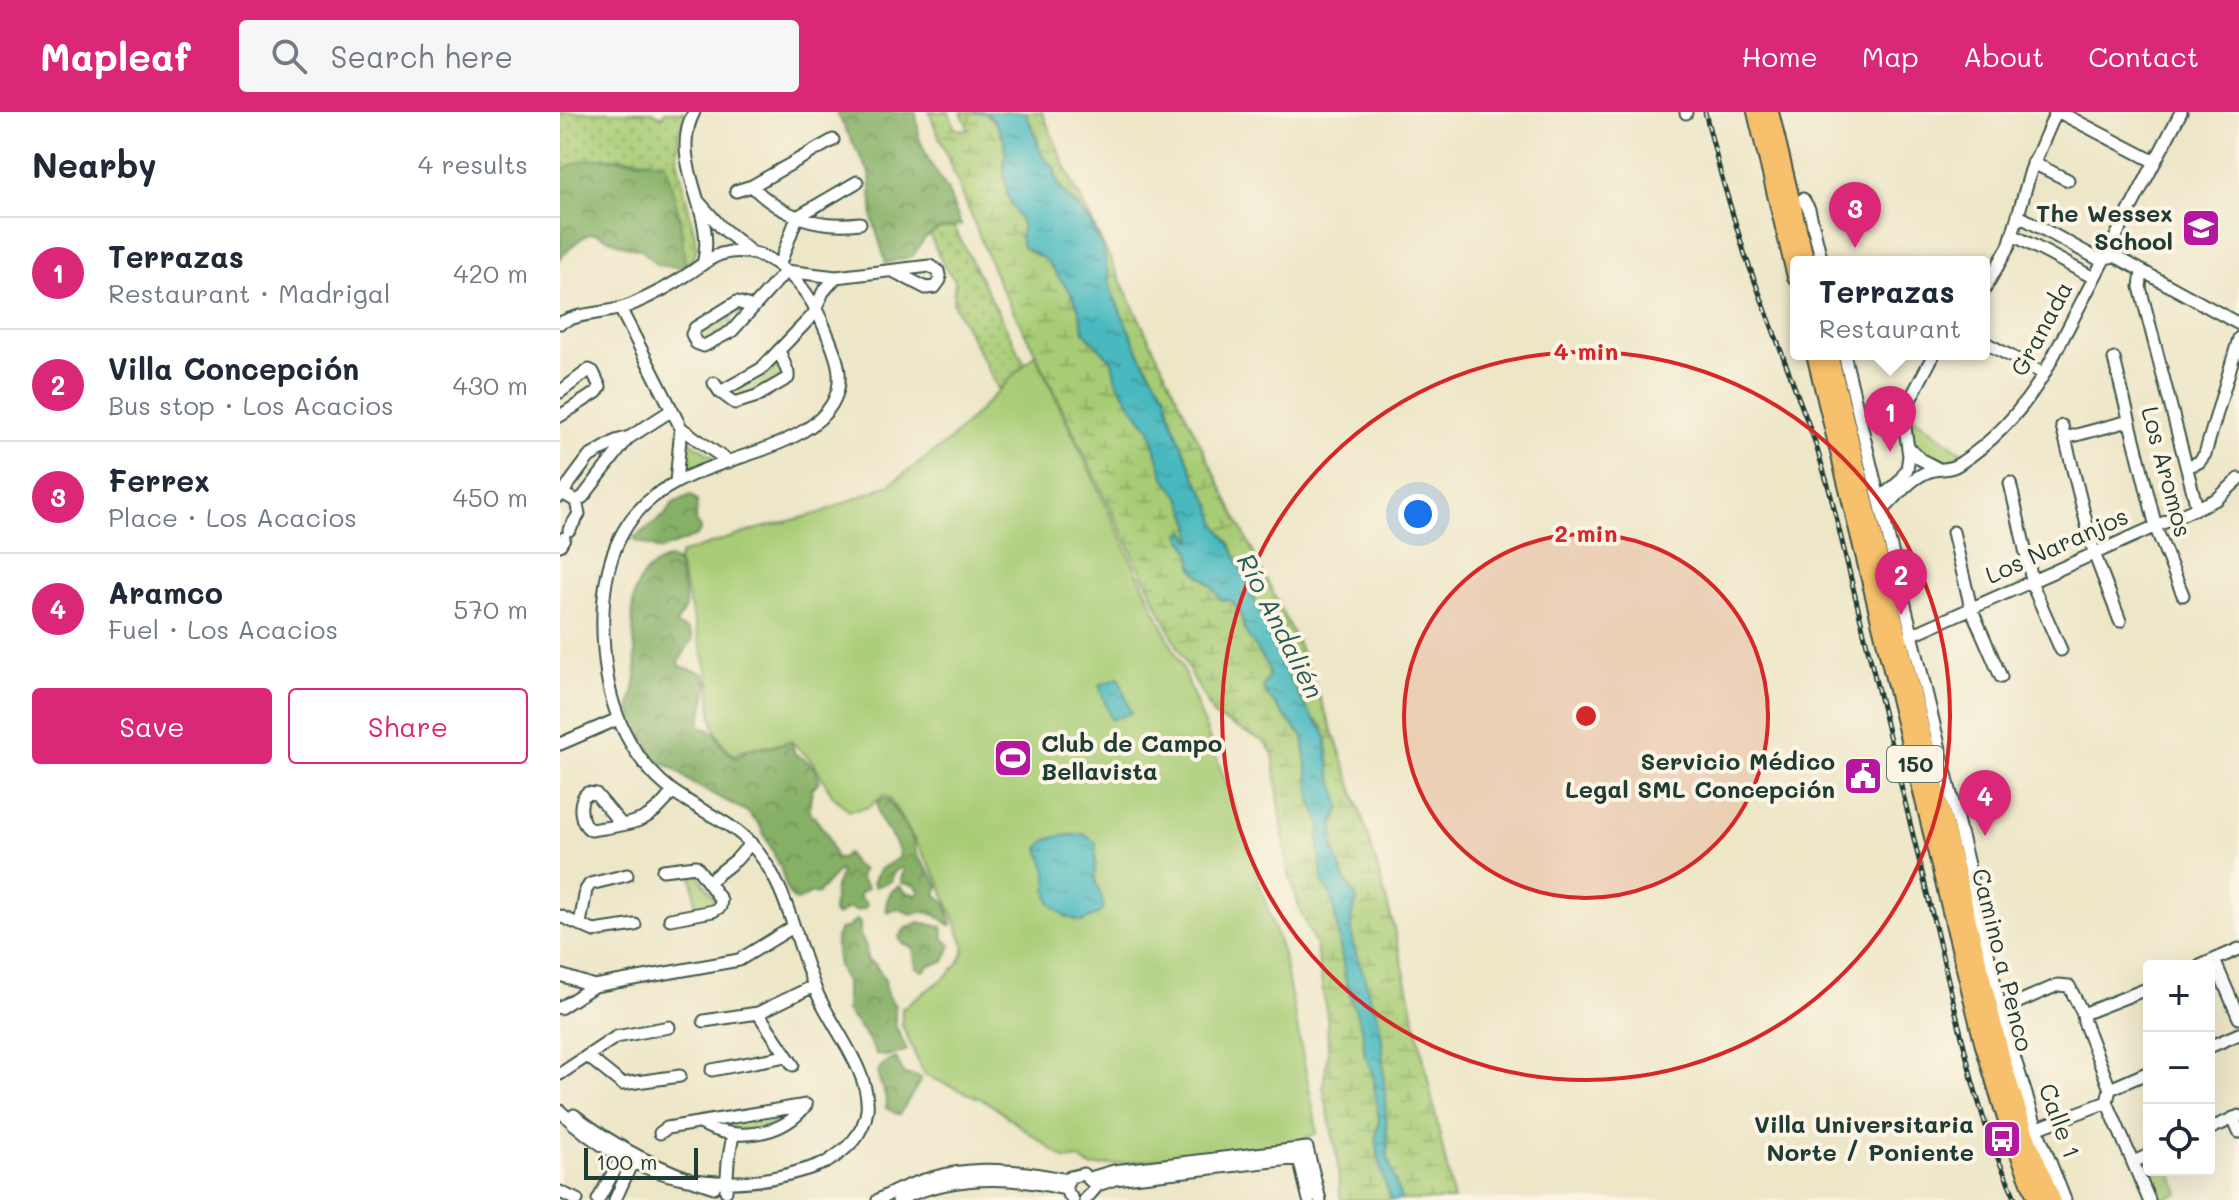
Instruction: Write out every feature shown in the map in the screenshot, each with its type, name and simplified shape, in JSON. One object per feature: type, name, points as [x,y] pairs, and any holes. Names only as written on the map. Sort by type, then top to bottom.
[{"type":"highway","points":[[1756,112],[1791,256]]},
{"type":"highway","points":[[1770,112],[1796,196],[1805,256]]},
{"type":"highway","name":"Camino a Penco","points":[[1817,360],[1899,639],[2000,1052],[2025,1133],[2037,1200]]},
{"type":"highway","name":"Camino a Penco","points":[[1831,360],[1877,511],[1899,639],[1987,1055],[2025,1133],[2052,1200]]},
{"type":"highway","points":[[1930,766],[1949,787]]},
{"type":"highway","points":[[1962,899],[1969,868]]},
{"type":"street","points":[[694,112],[688,126],[687,165],[707,244],[703,264]]},
{"type":"street","points":[[1990,281],[2000,267],[2013,235],[2033,163],[2057,112],[2155,162]]},
{"type":"street","name":"Granada","points":[[1877,511],[1929,471],[1951,469],[1959,464],[1992,438],[2024,405],[2044,374],[2181,112]]},
{"type":"street","points":[[736,191],[752,186],[833,140]]},
{"type":"street","points":[[2033,163],[2068,180]]},
{"type":"street","points":[[753,307],[742,302],[735,303],[695,328],[692,334],[696,343],[704,346],[728,335],[753,307],[782,268],[797,217],[857,182]]},
{"type":"street","points":[[752,186],[772,204],[797,217],[831,224],[860,223]]},
{"type":"street","points":[[1796,196],[1809,209],[1821,256]]},
{"type":"street","points":[[696,199],[721,227],[755,255],[782,268],[836,277],[893,271]]},
{"type":"street","points":[[2019,216],[2098,259],[2115,256],[2239,324]]},
{"type":"street","points":[[2013,235],[2094,278]]},
{"type":"street","points":[[560,323],[577,316],[621,310],[675,283],[724,253],[755,255]]},
{"type":"street","points":[[560,1103],[653,1176],[697,1189],[726,1191],[770,1186],[806,1174],[843,1151],[862,1128],[867,1109],[862,1081],[814,986],[773,879],[751,843],[727,824],[672,792],[647,767],[618,719],[608,683],[603,638],[608,565],[615,545],[637,514],[657,494],[676,482],[793,436],[818,421],[831,407],[839,388],[840,369],[816,308],[802,287],[782,268]]},
{"type":"street","points":[[2142,272],[2140,287],[2197,508]]},
{"type":"street","points":[[779,350],[788,373],[785,382],[737,403],[731,402],[717,387],[754,375],[816,308],[823,292],[836,277]]},
{"type":"street","points":[[621,310],[681,428],[729,462]]},
{"type":"street","points":[[2187,467],[2199,462],[2205,454],[2239,338]]},
{"type":"street","points":[[1990,345],[2044,374]]},
{"type":"street","name":"Los Aromos","points":[[2114,359],[2156,526],[2183,595]]},
{"type":"street","points":[[1845,360],[1877,511]]},
{"type":"street","points":[[1877,511],[1905,473],[1909,460],[1903,426],[1904,407],[1931,360]]},
{"type":"street","points":[[560,392],[587,370],[593,372],[600,387],[560,416]]},
{"type":"street","points":[[576,501],[561,495],[586,460],[672,410]]},
{"type":"street","points":[[2120,621],[2094,553],[2063,432],[2129,421]]},
{"type":"street","points":[[676,482],[681,428]]},
{"type":"street","points":[[576,501],[583,497],[630,437]]},
{"type":"street","points":[[1908,447],[1920,459],[1940,469]]},
{"type":"street","name":"Los Naranjos","points":[[1899,639],[2197,508],[2223,495],[2239,479]]},
{"type":"street","points":[[2010,483],[2032,581],[2061,650]]},
{"type":"street","points":[[565,538],[579,516],[576,501]]},
{"type":"street","points":[[1953,532],[1971,608],[2001,677]]},
{"type":"street","name":"Calle 1","points":[[1899,639],[1949,787],[2025,1133],[2065,1200]]},
{"type":"street","points":[[560,744],[618,719]]},
{"type":"street","points":[[622,825],[651,816],[672,792]]},
{"type":"street","points":[[709,881],[736,860],[751,843]]},
{"type":"street","points":[[663,870],[695,865],[721,898],[718,908],[670,919]]},
{"type":"street","points":[[580,924],[587,886],[594,881],[627,875]]},
{"type":"street","points":[[560,916],[600,931],[635,925]]},
{"type":"street","points":[[560,1008],[594,986],[731,962],[749,955],[793,927]]},
{"type":"street","points":[[2214,960],[2239,949]]},
{"type":"street","points":[[2215,962],[2239,1018]]},
{"type":"street","points":[[560,975],[594,986]]},
{"type":"street","points":[[2000,1010],[2063,984],[2071,988],[2110,1089],[2107,1102],[2149,1200]]},
{"type":"street","points":[[704,1021],[758,1013],[814,986]]},
{"type":"street","points":[[2083,1014],[2143,990]]},
{"type":"street","points":[[712,1070],[790,1061],[758,1013]]},
{"type":"street","points":[[560,1074],[621,1035],[669,1027]]},
{"type":"street","points":[[2215,1044],[2239,1034]]},
{"type":"street","points":[[587,1056],[622,1084],[680,1076]]},
{"type":"street","points":[[2110,1089],[2143,1075]]},
{"type":"street","points":[[2025,1133],[2107,1102]]},
{"type":"street","points":[[660,1133],[667,1128],[806,1105],[794,1117],[775,1128],[753,1134],[733,1135],[699,1123]]},
{"type":"street","points":[[560,1111],[594,1141],[610,1162],[610,1180]]},
{"type":"street","points":[[2215,1126],[2236,1117],[2239,1132]]},
{"type":"street","points":[[726,1191],[733,1135]]},
{"type":"street","points":[[594,1141],[660,1169],[697,1189]]},
{"type":"street","points":[[1066,1185],[1078,1173],[1088,1193],[1114,1171],[1303,1153]]},
{"type":"street","points":[[1303,1153],[1309,1200]]},
{"type":"street","points":[[1303,1153],[1320,1200]]},
{"type":"street","points":[[598,1200],[628,1158]]},
{"type":"street","points":[[617,1196],[628,1158]]},
{"type":"street","points":[[2133,1162],[2143,1158]]},
{"type":"street","points":[[878,1200],[928,1178],[971,1170],[1006,1169],[1066,1185]]},
{"type":"street","points":[[617,1196],[634,1180],[653,1176]]},
{"type":"street","points":[[898,1200],[930,1188],[977,1180],[1066,1185]]},
{"type":"street","points":[[1066,1185],[1073,1200]]},
{"type":"street","points":[[560,1192],[577,1200]]},
{"type":"green space","points":[[560,112],[652,112],[662,117],[665,112],[686,112],[679,132],[677,159],[697,245],[694,257],[685,265],[680,219],[665,162],[597,158],[572,164],[560,171]]},
{"type":"green space","points":[[836,112],[916,112],[919,138],[947,189],[961,225],[939,229],[925,238],[913,256],[886,263],[873,220],[870,174]]},
{"type":"green space","points":[[929,112],[949,112],[955,129],[969,130],[961,112],[985,113],[999,125],[1006,153],[1003,162],[1007,195],[1023,226],[1028,251],[1045,259],[1073,296],[1084,332],[1112,361],[1116,380],[1150,429],[1164,477],[1182,500],[1192,527],[1192,540],[1185,531],[1180,534],[1190,551],[1193,569],[1221,600],[1230,600],[1237,608],[1245,631],[1267,665],[1269,677],[1264,684],[1281,713],[1303,737],[1312,802],[1321,823],[1319,839],[1323,884],[1332,896],[1346,982],[1363,1033],[1365,1056],[1372,1070],[1379,1120],[1378,1150],[1391,1200],[1342,1200],[1340,1196],[1337,1157],[1323,1087],[1328,1052],[1327,1017],[1316,946],[1300,910],[1287,866],[1273,754],[1265,742],[1214,716],[1190,672],[999,284]]},
{"type":"green space","points":[[1025,112],[1042,112],[1069,175],[1297,642],[1321,701],[1364,822],[1382,884],[1454,1200],[1401,1200],[1388,1159],[1382,1039],[1377,1012],[1353,945],[1351,918],[1357,900],[1340,869],[1335,851],[1334,824],[1341,807],[1330,771],[1322,725],[1311,716],[1290,681],[1230,544],[1217,525],[1211,505],[1194,475],[1172,421],[1166,395],[1141,357],[1111,290],[1103,250],[1078,205],[1066,195],[1057,181],[1055,168],[1040,155],[1038,138]]},
{"type":"green space","points":[[593,158],[666,162],[680,219],[685,265],[657,265],[641,249],[599,234],[584,237],[560,259],[560,171],[573,163]]},
{"type":"green space","points":[[954,227],[1025,364],[999,390],[953,303],[955,280],[943,265],[930,235],[939,229]]},
{"type":"green space","points":[[736,306],[746,306],[740,316],[736,313],[729,320],[733,323],[704,345],[696,332]]},
{"type":"green space","name":"Club de Campo Bellavista","points":[[1035,354],[1186,676],[1233,802],[1283,955],[1315,1119],[1317,1133],[1293,1143],[1091,1167],[1078,1158],[1066,1160],[986,1101],[924,1075],[902,1025],[902,1009],[947,975],[961,958],[965,947],[939,881],[904,822],[884,795],[869,807],[849,811],[833,796],[813,762],[791,741],[753,747],[733,755],[720,740],[713,723],[711,685],[678,560],[682,553],[820,513],[890,484],[949,441]]},
{"type":"green space","points":[[776,357],[785,374],[738,401],[730,396],[730,391],[763,373],[768,376],[776,367],[772,364]]},
{"type":"green space","points":[[1910,414],[1963,453],[1946,464],[1930,457],[1913,438]]},
{"type":"green space","points":[[685,437],[717,460],[683,473]]},
{"type":"green space","points":[[691,495],[697,501],[696,521],[701,529],[697,536],[660,550],[635,541],[635,537],[665,515],[673,503]]},
{"type":"green space","points":[[670,558],[677,562],[685,599],[685,607],[676,625],[688,630],[693,638],[679,661],[680,666],[703,673],[709,683],[699,726],[716,733],[722,746],[736,758],[751,748],[771,747],[791,741],[795,754],[808,761],[816,771],[819,781],[812,789],[809,810],[827,834],[835,857],[840,859],[847,853],[854,865],[862,869],[860,878],[868,888],[859,897],[867,904],[865,908],[857,911],[848,908],[837,916],[833,913],[835,887],[841,874],[839,870],[818,893],[794,900],[788,893],[780,866],[759,824],[746,811],[693,784],[672,767],[654,761],[646,738],[633,726],[630,709],[636,677],[635,592],[641,578],[653,566]]},
{"type":"green space","points":[[887,799],[902,821],[918,856],[939,886],[936,894],[946,903],[952,925],[926,913],[912,914],[899,909],[887,912],[890,893],[899,886],[916,895],[920,892],[915,885],[902,883],[902,867],[894,872],[891,881],[875,887],[873,883],[879,870],[900,857],[895,842],[879,817],[878,802]]},
{"type":"green space","points":[[691,869],[717,902],[714,905],[696,909]]},
{"type":"green space","points":[[856,920],[860,922],[867,960],[875,964],[885,980],[887,994],[895,1006],[895,1025],[907,1050],[900,1053],[887,1056],[876,1054],[846,1011],[846,983],[838,966],[836,938],[840,929],[849,927]]},
{"type":"green space","points":[[919,922],[942,927],[944,939],[951,945],[944,962],[930,965],[923,971],[916,967],[913,948],[901,942],[899,937],[905,929]]},
{"type":"green space","points":[[896,1058],[904,1074],[921,1080],[899,1115],[886,1108],[878,1074],[885,1063]]},
{"type":"green space","points":[[794,1111],[793,1115],[752,1132],[714,1125]]},
{"type":"green space","points":[[2148,1176],[2172,1176],[2179,1193],[2158,1200]]},
{"type":"water","points":[[974,112],[1025,112],[1040,150],[1055,168],[1055,177],[1061,189],[1090,222],[1103,250],[1111,290],[1141,357],[1166,395],[1172,421],[1194,475],[1211,505],[1217,525],[1230,544],[1290,681],[1311,716],[1325,732],[1330,771],[1341,807],[1334,819],[1333,847],[1344,879],[1357,900],[1351,918],[1353,945],[1377,1012],[1382,1039],[1388,1159],[1401,1200],[1391,1200],[1381,1172],[1376,1139],[1379,1120],[1372,1070],[1365,1056],[1363,1033],[1346,982],[1332,896],[1322,881],[1321,823],[1312,802],[1303,737],[1266,694],[1263,687],[1269,677],[1268,667],[1245,631],[1241,614],[1230,600],[1221,600],[1211,585],[1193,569],[1190,551],[1180,534],[1185,531],[1192,540],[1192,527],[1182,500],[1164,477],[1150,429],[1116,380],[1112,361],[1084,332],[1073,296],[1045,259],[1023,247],[1020,237],[1023,226],[1007,195],[1004,139],[993,118]]},
{"type":"water","points":[[1119,678],[1131,713],[1111,720],[1099,685]]},
{"type":"water","points":[[1084,834],[1096,843],[1095,878],[1104,906],[1098,914],[1082,922],[1065,916],[1051,904],[1047,892],[1047,871],[1039,849],[1052,838]]},
{"type":"railway","points":[[1705,112],[1745,255],[1814,439],[1830,492],[1973,1083],[1990,1140],[2016,1200]]},
{"type":"place","name":"The Wessex School","points":[[2201,228]]},
{"type":"place","name":"Ferrex","points":[[1855,248]]},
{"type":"place","name":"Terrazas","points":[[1890,452]]},
{"type":"place","name":"Villa Concepción","points":[[1901,615]]},
{"type":"place","name":"Club de Campo Bellavista","points":[[1013,758]]},
{"type":"place","name":"Servicio Médico Legal SML Concepción","points":[[1863,776]]},
{"type":"place","name":"Aramco","points":[[1985,836]]},
{"type":"place","name":"Villa Universitaria Norte / Poniente","points":[[2002,1139]]},
{"type":"water label","name":"Río Andalién","points":[[1280,626]]}]
